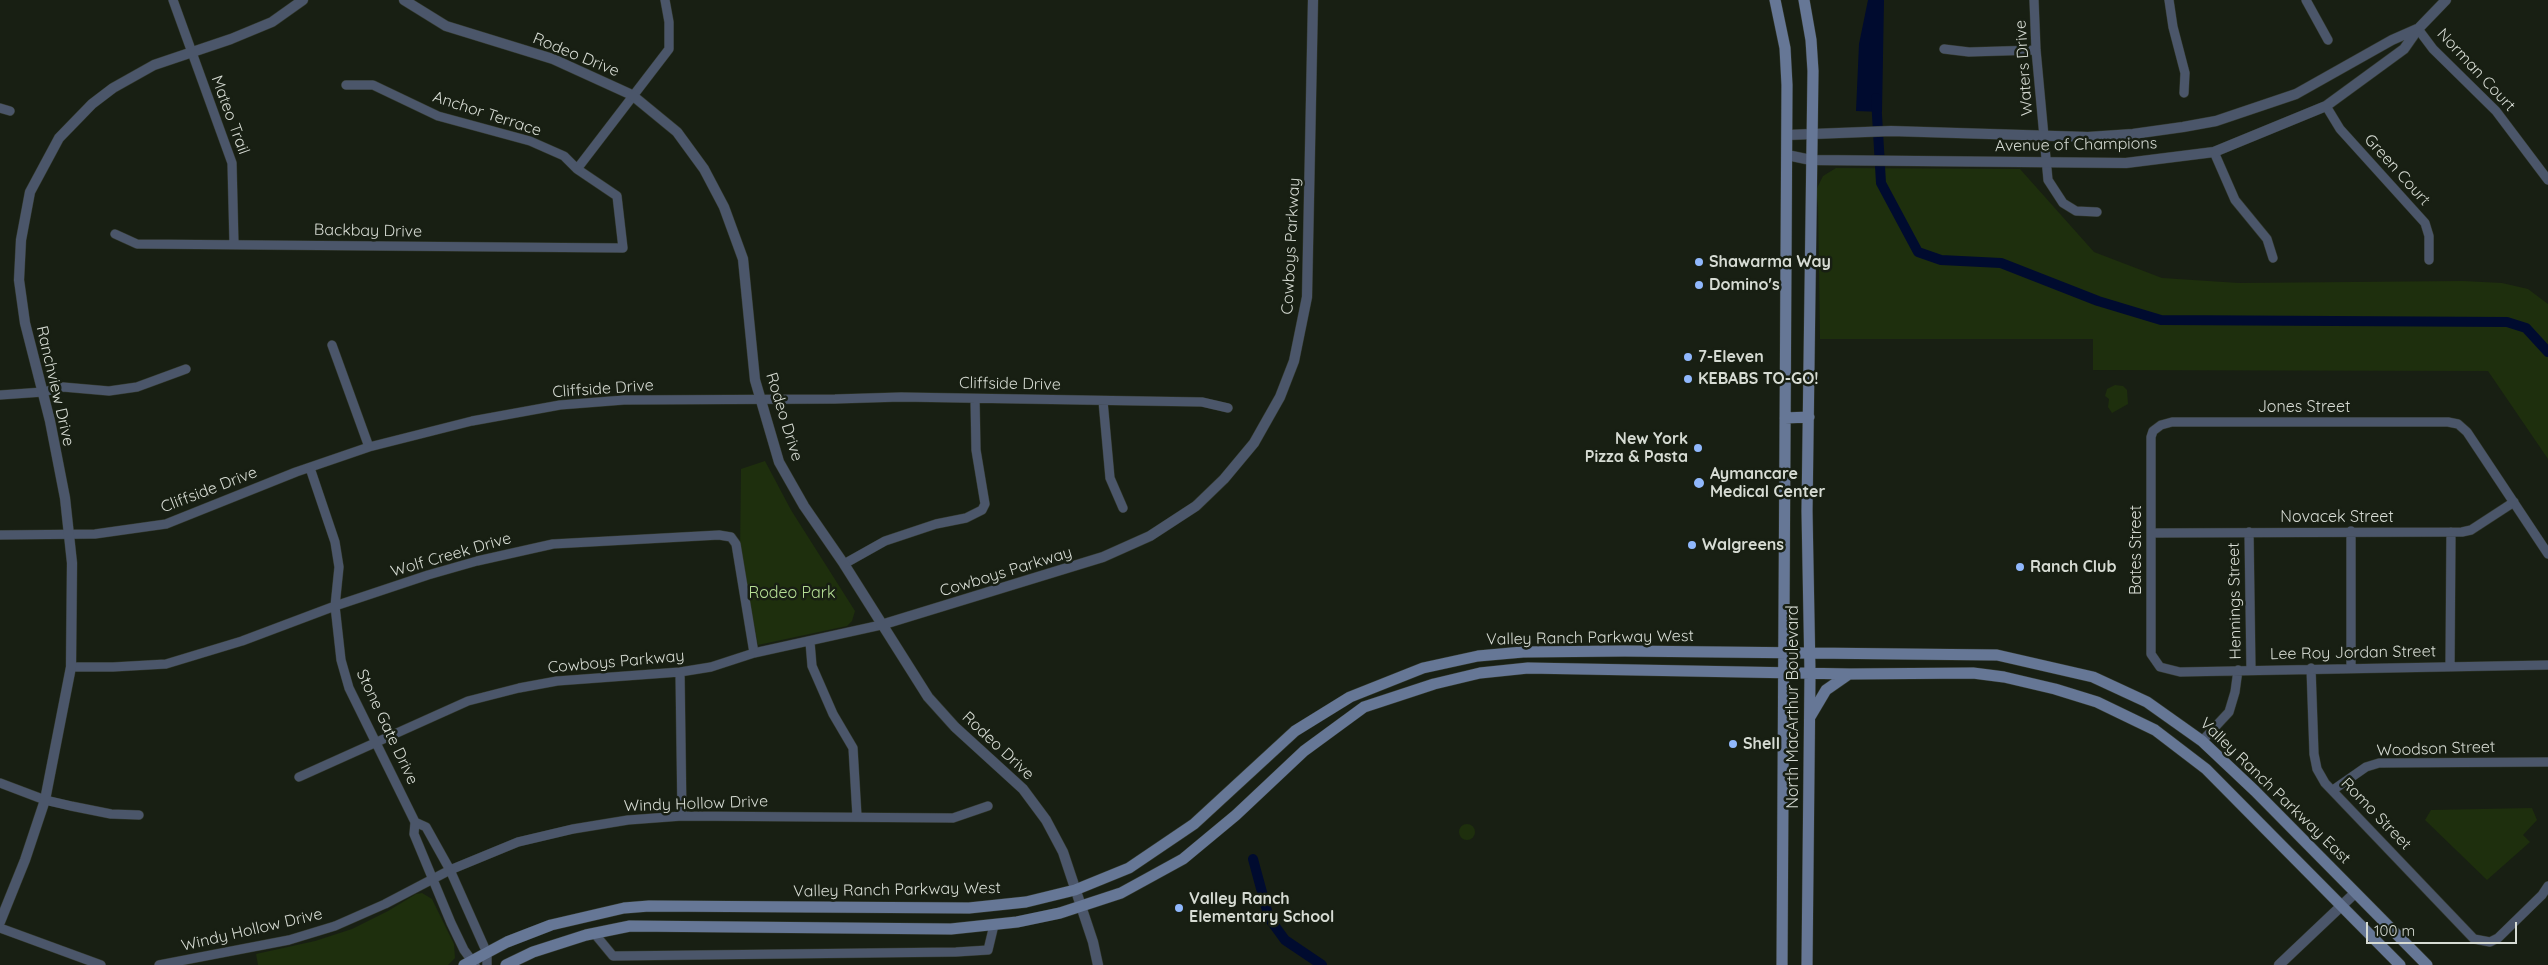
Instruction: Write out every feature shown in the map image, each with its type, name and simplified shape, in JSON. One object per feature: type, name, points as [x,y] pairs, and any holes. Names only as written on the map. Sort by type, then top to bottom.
[{"type":"main road","name":"North MacArthur Boulevard","points":[[1775,0],[1785,48],[1787,135],[1782,965]]},
{"type":"main road","name":"North MacArthur Boulevard","points":[[1804,0],[1811,40],[1813,71],[1807,511],[1810,653],[1807,965]]},
{"type":"main road","points":[[1785,418],[1809,417]]},
{"type":"main road","points":[[1558,668],[1559,652]]},
{"type":"main road","name":"Valley Ranch Parkway West","points":[[470,964],[487,952],[551,925],[602,912],[649,906],[969,908],[1005,906],[1075,890],[1129,868],[1194,824],[1295,731],[1327,710],[1362,692],[1423,668],[1478,656],[1559,652],[1810,653]]},
{"type":"main road","name":"Valley Ranch Parkway East","points":[[1810,653],[1997,656],[2093,677],[2147,702],[2202,741],[2427,965]]},
{"type":"main road","points":[[1994,676],[1997,656]]},
{"type":"main road","name":"Valley Ranch Parkway West","points":[[506,965],[534,952],[594,933],[630,926],[950,929],[994,925],[1060,913],[1121,892],[1183,859],[1236,815],[1304,750],[1369,705],[1384,699],[1480,674],[1528,668],[1784,672]]},
{"type":"main road","name":"Valley Ranch Parkway East","points":[[1784,672],[1850,674],[1922,672],[1994,676],[2055,689],[2097,702],[2155,730],[2190,755],[2400,965]]},
{"type":"main road","points":[[1809,719],[1826,690],[1850,674]]},
{"type":"main road","points":[[1376,686],[1384,699]]},
{"type":"main road","points":[[1362,692],[1369,705]]},
{"type":"main road","points":[[2190,755],[2202,741]]},
{"type":"main road","points":[[668,925],[670,906]]},
{"type":"main road","points":[[866,908],[866,928]]},
{"type":"street","name":"Mateo Trail","points":[[173,0],[232,163],[234,244]]},
{"type":"street","name":"Ranchview Drive","points":[[0,922],[26,860],[46,800],[71,667],[72,563],[65,498],[43,392],[25,323],[19,280],[21,240],[30,192],[59,138],[92,104],[135,74],[272,22],[303,0]]},
{"type":"street","name":"Rodeo Drive","points":[[404,0],[446,26],[554,59],[632,95],[677,132],[704,169],[724,207],[742,259],[749,336],[760,400],[780,462],[804,506],[844,564],[928,697],[955,728],[1032,798],[1046,820],[1063,852],[1098,965]]},
{"type":"street","points":[[577,169],[669,49],[669,22],[665,0]]},
{"type":"street","name":"Cowboys Parkway","points":[[298,777],[468,701],[557,680],[680,672],[712,667],[754,653],[881,625],[1103,557],[1150,536],[1196,506],[1224,479],[1254,443],[1280,397],[1294,361],[1307,297],[1313,0]]},
{"type":"street","name":"Waters Drive","points":[[2034,0],[2036,50],[2048,180],[2063,203],[2076,211],[2097,212]]},
{"type":"street","points":[[2169,0],[2173,27],[2184,73],[2184,92]]},
{"type":"street","points":[[2306,0],[2328,40]]},
{"type":"street","name":"Avenue of Champions","points":[[1787,156],[1811,160],[2126,163],[2214,152],[2326,106],[2404,50],[2418,29],[2446,0]]},
{"type":"street","name":"Avenue of Champions","points":[[1787,135],[1891,131],[2088,137],[2133,134],[2216,121],[2296,94],[2392,40],[2418,29]]},
{"type":"street","name":"Norman Court","points":[[2418,29],[2433,49],[2496,110],[2548,180]]},
{"type":"street","points":[[1944,50],[1969,52],[2036,50]]},
{"type":"street","name":"Anchor Terrace","points":[[346,85],[373,85],[438,116],[530,141],[564,156],[577,169],[617,196],[623,248]]},
{"type":"street","name":"Green Court","points":[[2326,106],[2340,129],[2425,223],[2429,236],[2429,260]]},
{"type":"street","points":[[0,108],[10,110]]},
{"type":"street","points":[[2214,152],[2235,200],[2266,239],[2273,258]]},
{"type":"street","name":"Backbay Drive","points":[[115,234],[137,244],[623,248]]},
{"type":"street","points":[[332,345],[369,447]]},
{"type":"street","points":[[0,395],[43,392],[63,387],[109,391],[137,387],[186,369]]},
{"type":"street","name":"Cliffside Drive","points":[[0,535],[95,534],[166,524],[369,447],[472,421],[560,406],[624,400],[901,397],[1202,402],[1228,408]]},
{"type":"street","points":[[844,564],[885,540],[936,524],[966,518],[982,510],[985,504],[976,450],[975,399]]},
{"type":"street","points":[[1103,401],[1110,478],[1123,508]]},
{"type":"street","name":"Jones Street","points":[[2153,431],[2161,425],[2172,422],[2448,422],[2458,424],[2467,432],[2514,502]]},
{"type":"street","name":"Bates Street","points":[[2153,431],[2151,654],[2160,667]]},
{"type":"street","name":"Stone Gate Drive","points":[[310,468],[335,542],[339,567],[335,606],[341,660],[348,682],[415,822],[414,834],[470,964]]},
{"type":"street","points":[[2514,502],[2548,554]]},
{"type":"street","name":"Novacek Street","points":[[2152,533],[2451,532],[2471,530],[2514,502]]},
{"type":"street","points":[[2351,531],[2351,667]]},
{"type":"street","name":"Hennings Street","points":[[2249,532],[2251,670]]},
{"type":"street","points":[[2450,666],[2451,532]]},
{"type":"street","name":"Wolf Creek Drive","points":[[71,667],[166,664],[242,641],[335,606],[469,563],[553,544],[719,535],[731,537],[736,544],[754,653]]},
{"type":"street","points":[[810,642],[812,666],[833,714],[853,748],[857,816]]},
{"type":"street","name":"Lee Roy Jordan Street","points":[[2160,667],[2180,672],[2351,667],[2548,665]]},
{"type":"street","name":"Romo Street","points":[[2311,668],[2314,754],[2317,768],[2333,790],[2474,939],[2490,942],[2498,938],[2512,927],[2548,886]]},
{"type":"street","points":[[2202,741],[2229,712],[2235,692],[2238,670]]},
{"type":"street","points":[[680,672],[682,816]]},
{"type":"street","name":"Woodson Street","points":[[2333,790],[2366,767],[2379,764],[2548,762]]},
{"type":"street","points":[[0,783],[46,800],[111,814],[139,815]]},
{"type":"street","name":"Windy Hollow Drive","points":[[160,965],[289,940],[335,926],[385,904],[432,878],[518,842],[573,829],[628,820],[682,816],[953,818],[988,806]]},
{"type":"street","name":"Stone Gate Drive","points":[[415,822],[426,827],[450,870],[487,952],[487,965]]},
{"type":"street","points":[[2280,965],[2356,893]]},
{"type":"street","points":[[594,933],[613,956],[956,952],[988,950],[994,925]]},
{"type":"street","points":[[0,928],[101,965]]},
{"type":"green space","points":[[1836,168],[2020,169],[2094,252],[2162,278],[2239,283],[2463,281],[2502,283],[2528,289],[2548,304],[2548,459],[2488,371],[2093,370],[2093,339],[1820,339],[1818,206],[1816,190],[1823,176]]},
{"type":"green space","points":[[2115,385],[2123,386],[2127,390],[2128,404],[2112,413],[2108,407],[2109,399],[2105,396],[2107,389]]},
{"type":"green space","name":"Rodeo Park","points":[[765,461],[791,510],[855,611],[852,621],[847,626],[758,645],[740,554],[741,469]]},
{"type":"green space","points":[[2532,808],[2537,820],[2523,835],[2530,842],[2487,880],[2425,820],[2431,810]]},
{"type":"green space","points":[[1467,824],[1473,826],[1475,832],[1473,838],[1467,840],[1461,838],[1459,832],[1461,826]]},
{"type":"green space","points":[[422,893],[432,899],[454,944],[455,958],[448,965],[258,965],[256,954],[315,941],[352,929],[416,894]]},
{"type":"water","points":[[1868,0],[1884,0],[1882,112],[1856,111],[1859,44]]},
{"type":"waterway","points":[[1876,98],[1881,183],[1918,252],[1941,260],[2001,263],[2098,301],[2161,320],[2507,322],[2526,328],[2548,352]]},
{"type":"waterway","points":[[1253,859],[1269,918],[1285,940],[1322,965]]},
{"type":"place","name":"Shawarma Way","points":[[1699,262]]},
{"type":"place","name":"Domino's","points":[[1699,285]]},
{"type":"place","name":"7-Eleven","points":[[1688,357]]},
{"type":"place","name":"KEBABS TO-GO!","points":[[1688,379]]},
{"type":"place","name":"New York Pizza & Pasta","points":[[1698,448]]},
{"type":"place","name":"Aymancare Medical Center","points":[[1699,483]]},
{"type":"place","name":"Walgreens","points":[[1692,545]]},
{"type":"place","name":"Ranch Club","points":[[2020,567]]},
{"type":"place","name":"Shell","points":[[1733,744]]},
{"type":"place","name":"Valley Ranch Elementary School","points":[[1179,908]]}]
